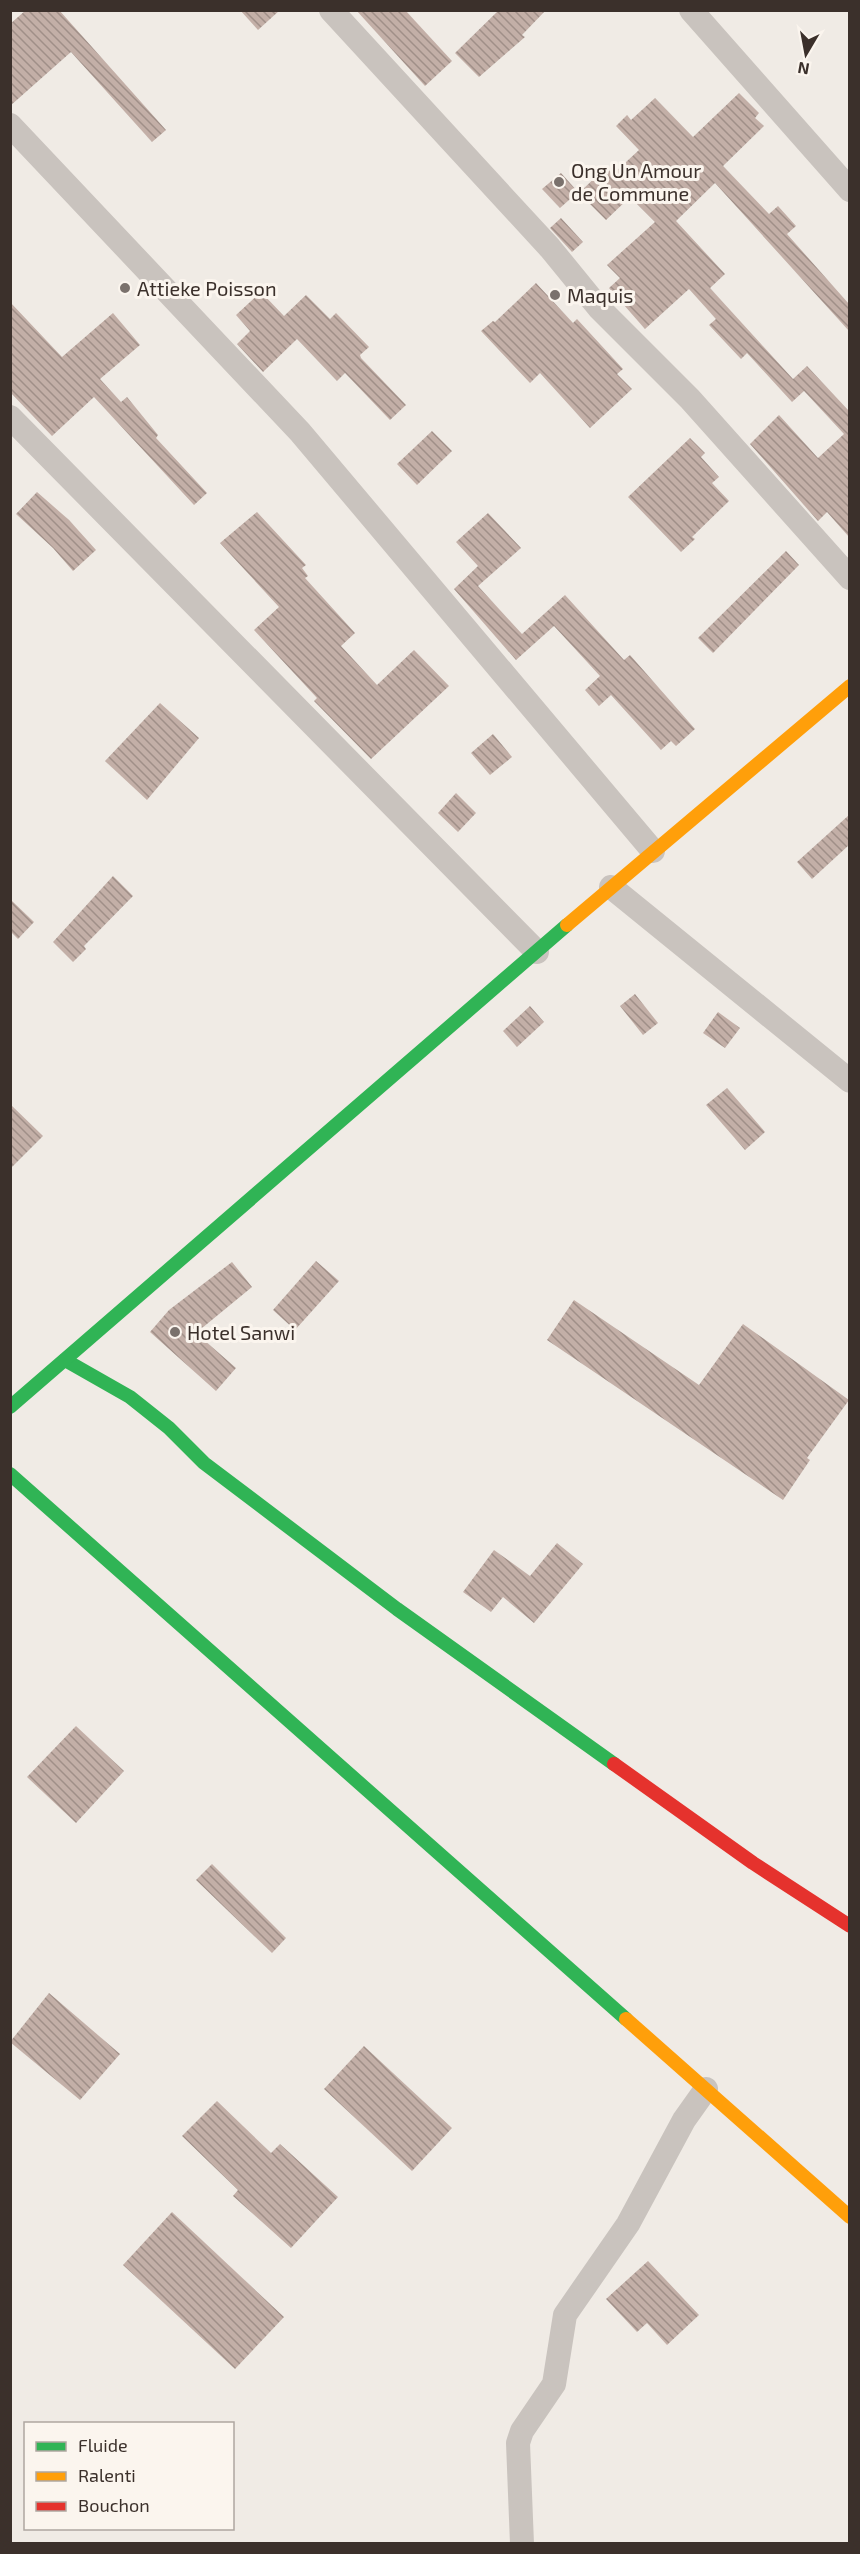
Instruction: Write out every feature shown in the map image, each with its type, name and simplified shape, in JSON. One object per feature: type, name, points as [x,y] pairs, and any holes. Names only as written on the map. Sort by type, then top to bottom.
[{"type":"street","points":[[331,10],[550,248],[599,308],[690,399],[849,578]]},
{"type":"street","points":[[695,12],[849,190]]},
{"type":"street","points":[[10,125],[300,432],[653,851]]},
{"type":"street","points":[[10,417],[537,951]]},
{"type":"street","points":[[10,1407],[611,887],[849,686]]},
{"type":"street","points":[[611,887],[849,1081]]},
{"type":"street","points":[[65,1360],[130,1397],[169,1428],[204,1463],[397,1609],[753,1863],[849,1926]]},
{"type":"street","points":[[10,1474],[849,2217]]},
{"type":"street","points":[[522,2544],[518,2443],[522,2431],[554,2384],[565,2315],[628,2224],[684,2120],[706,2089]]},
{"type":"building","points":[[26,10],[59,10],[166,130],[152,142],[71,52],[10,106],[10,24]]},
{"type":"building","points":[[240,10],[280,10],[258,30]]},
{"type":"building","points":[[356,10],[405,10],[452,61],[425,86]]},
{"type":"building","points":[[499,10],[546,10],[522,35],[525,37],[479,77],[455,53]]},
{"type":"building","points":[[739,93],[759,113],[755,118],[764,126],[723,166],[769,214],[778,206],[796,226],[787,234],[849,304],[849,331],[715,183],[676,221],[725,274],[710,288],[793,379],[807,366],[849,411],[849,537],[827,512],[818,521],[750,444],[779,415],[818,458],[844,434],[804,391],[792,402],[747,353],[741,359],[709,325],[716,319],[689,289],[645,329],[609,288],[620,278],[607,265],[655,222],[630,197],[606,220],[579,193],[606,167],[613,174],[639,150],[616,126],[627,115],[631,120],[655,98],[693,137]]},
{"type":"building","points":[[561,173],[578,192],[560,208],[542,189]]},
{"type":"building","points":[[561,218],[583,242],[572,252],[550,228]]},
{"type":"building","points":[[536,283],[573,323],[577,319],[623,369],[617,374],[632,389],[590,428],[540,373],[530,383],[481,331],[493,321],[495,322]]},
{"type":"building","points":[[261,292],[284,316],[306,295],[330,319],[336,313],[369,347],[360,355],[361,358],[406,405],[390,420],[345,373],[337,381],[297,339],[263,372],[237,344],[250,331],[236,315]]},
{"type":"building","points":[[10,302],[62,357],[113,313],[140,345],[100,379],[121,402],[127,397],[158,435],[156,438],[207,493],[194,505],[94,397],[52,436],[10,392]]},
{"type":"building","points":[[432,431],[452,451],[417,485],[397,464]]},
{"type":"building","points":[[690,438],[705,453],[701,457],[719,477],[712,483],[729,501],[692,537],[695,539],[681,552],[628,497]]},
{"type":"building","points":[[37,492],[69,520],[96,550],[73,571],[53,548],[16,514]]},
{"type":"building","points":[[257,512],[306,565],[302,568],[308,576],[305,578],[355,633],[341,646],[377,685],[414,650],[449,686],[371,759],[314,701],[317,698],[254,630],[279,607],[220,543]]},
{"type":"building","points":[[488,513],[521,548],[478,586],[522,634],[565,595],[624,660],[630,655],[695,729],[676,746],[671,741],[661,750],[611,695],[599,706],[585,690],[600,676],[554,626],[516,660],[454,589],[478,566],[456,542]]},
{"type":"building","points":[[786,551],[799,565],[713,653],[698,638]]},
{"type":"building","points":[[160,703],[199,738],[147,800],[105,761]]},
{"type":"building","points":[[493,734],[512,757],[490,775],[471,753]]},
{"type":"building","points":[[456,793],[476,813],[458,832],[438,813]]},
{"type":"building","points":[[849,815],[849,845],[812,879],[797,862]]},
{"type":"building","points":[[113,876],[133,896],[84,946],[86,949],[73,962],[53,942]]},
{"type":"building","points":[[10,899],[34,922],[18,939],[10,931]]},
{"type":"building","points":[[635,994],[658,1023],[643,1035],[620,1006]]},
{"type":"building","points":[[530,1006],[544,1022],[517,1047],[503,1031]]},
{"type":"building","points":[[718,1012],[740,1028],[725,1048],[703,1033]]},
{"type":"building","points":[[727,1088],[765,1132],[745,1150],[706,1105]]},
{"type":"building","points":[[10,1104],[43,1136],[10,1169]]},
{"type":"building","points":[[316,1261],[339,1281],[295,1330],[273,1310]]},
{"type":"building","points":[[232,1262],[252,1287],[196,1333],[236,1368],[216,1391],[150,1332],[169,1310]]},
{"type":"building","points":[[574,1300],[699,1385],[743,1324],[849,1400],[807,1458],[810,1460],[783,1500],[547,1340]]},
{"type":"building","points":[[557,1543],[583,1564],[534,1623],[503,1597],[491,1612],[463,1592],[494,1550],[530,1576]]},
{"type":"building","points":[[76,1726],[124,1771],[76,1823],[27,1777]]},
{"type":"building","points":[[212,1864],[286,1938],[272,1953],[196,1880]]},
{"type":"building","points":[[49,1993],[120,2054],[80,2100],[10,2042]]},
{"type":"building","points":[[364,2046],[452,2128],[412,2171],[324,2089]]},
{"type":"building","points":[[217,2101],[271,2153],[280,2144],[338,2197],[291,2248],[233,2196],[238,2190],[182,2136]]},
{"type":"building","points":[[172,2212],[284,2317],[235,2369],[123,2265]]},
{"type":"building","points":[[648,2261],[699,2315],[667,2345],[647,2323],[637,2332],[606,2299]]},
{"type":"traffic: fast","points":[[10,1407],[567,925]]},
{"type":"traffic: fast","points":[[65,1360],[130,1397],[169,1428],[204,1463],[397,1609],[614,1764]]},
{"type":"traffic: fast","points":[[10,1474],[626,2019]]},
{"type":"traffic: slow","points":[[567,925],[850,686]]},
{"type":"traffic: slow","points":[[626,2019],[850,2217]]},
{"type":"traffic: jam","points":[[614,1764],[753,1863],[850,1926]]},
{"type":"place","name":"Ong Un Amour de Commune","points":[[559,182]]},
{"type":"place","name":"Attieke Poisson","points":[[125,288]]},
{"type":"place","name":"Maquis","points":[[555,295]]},
{"type":"place","name":"Hotel Sanwi","points":[[175,1332]]}]
